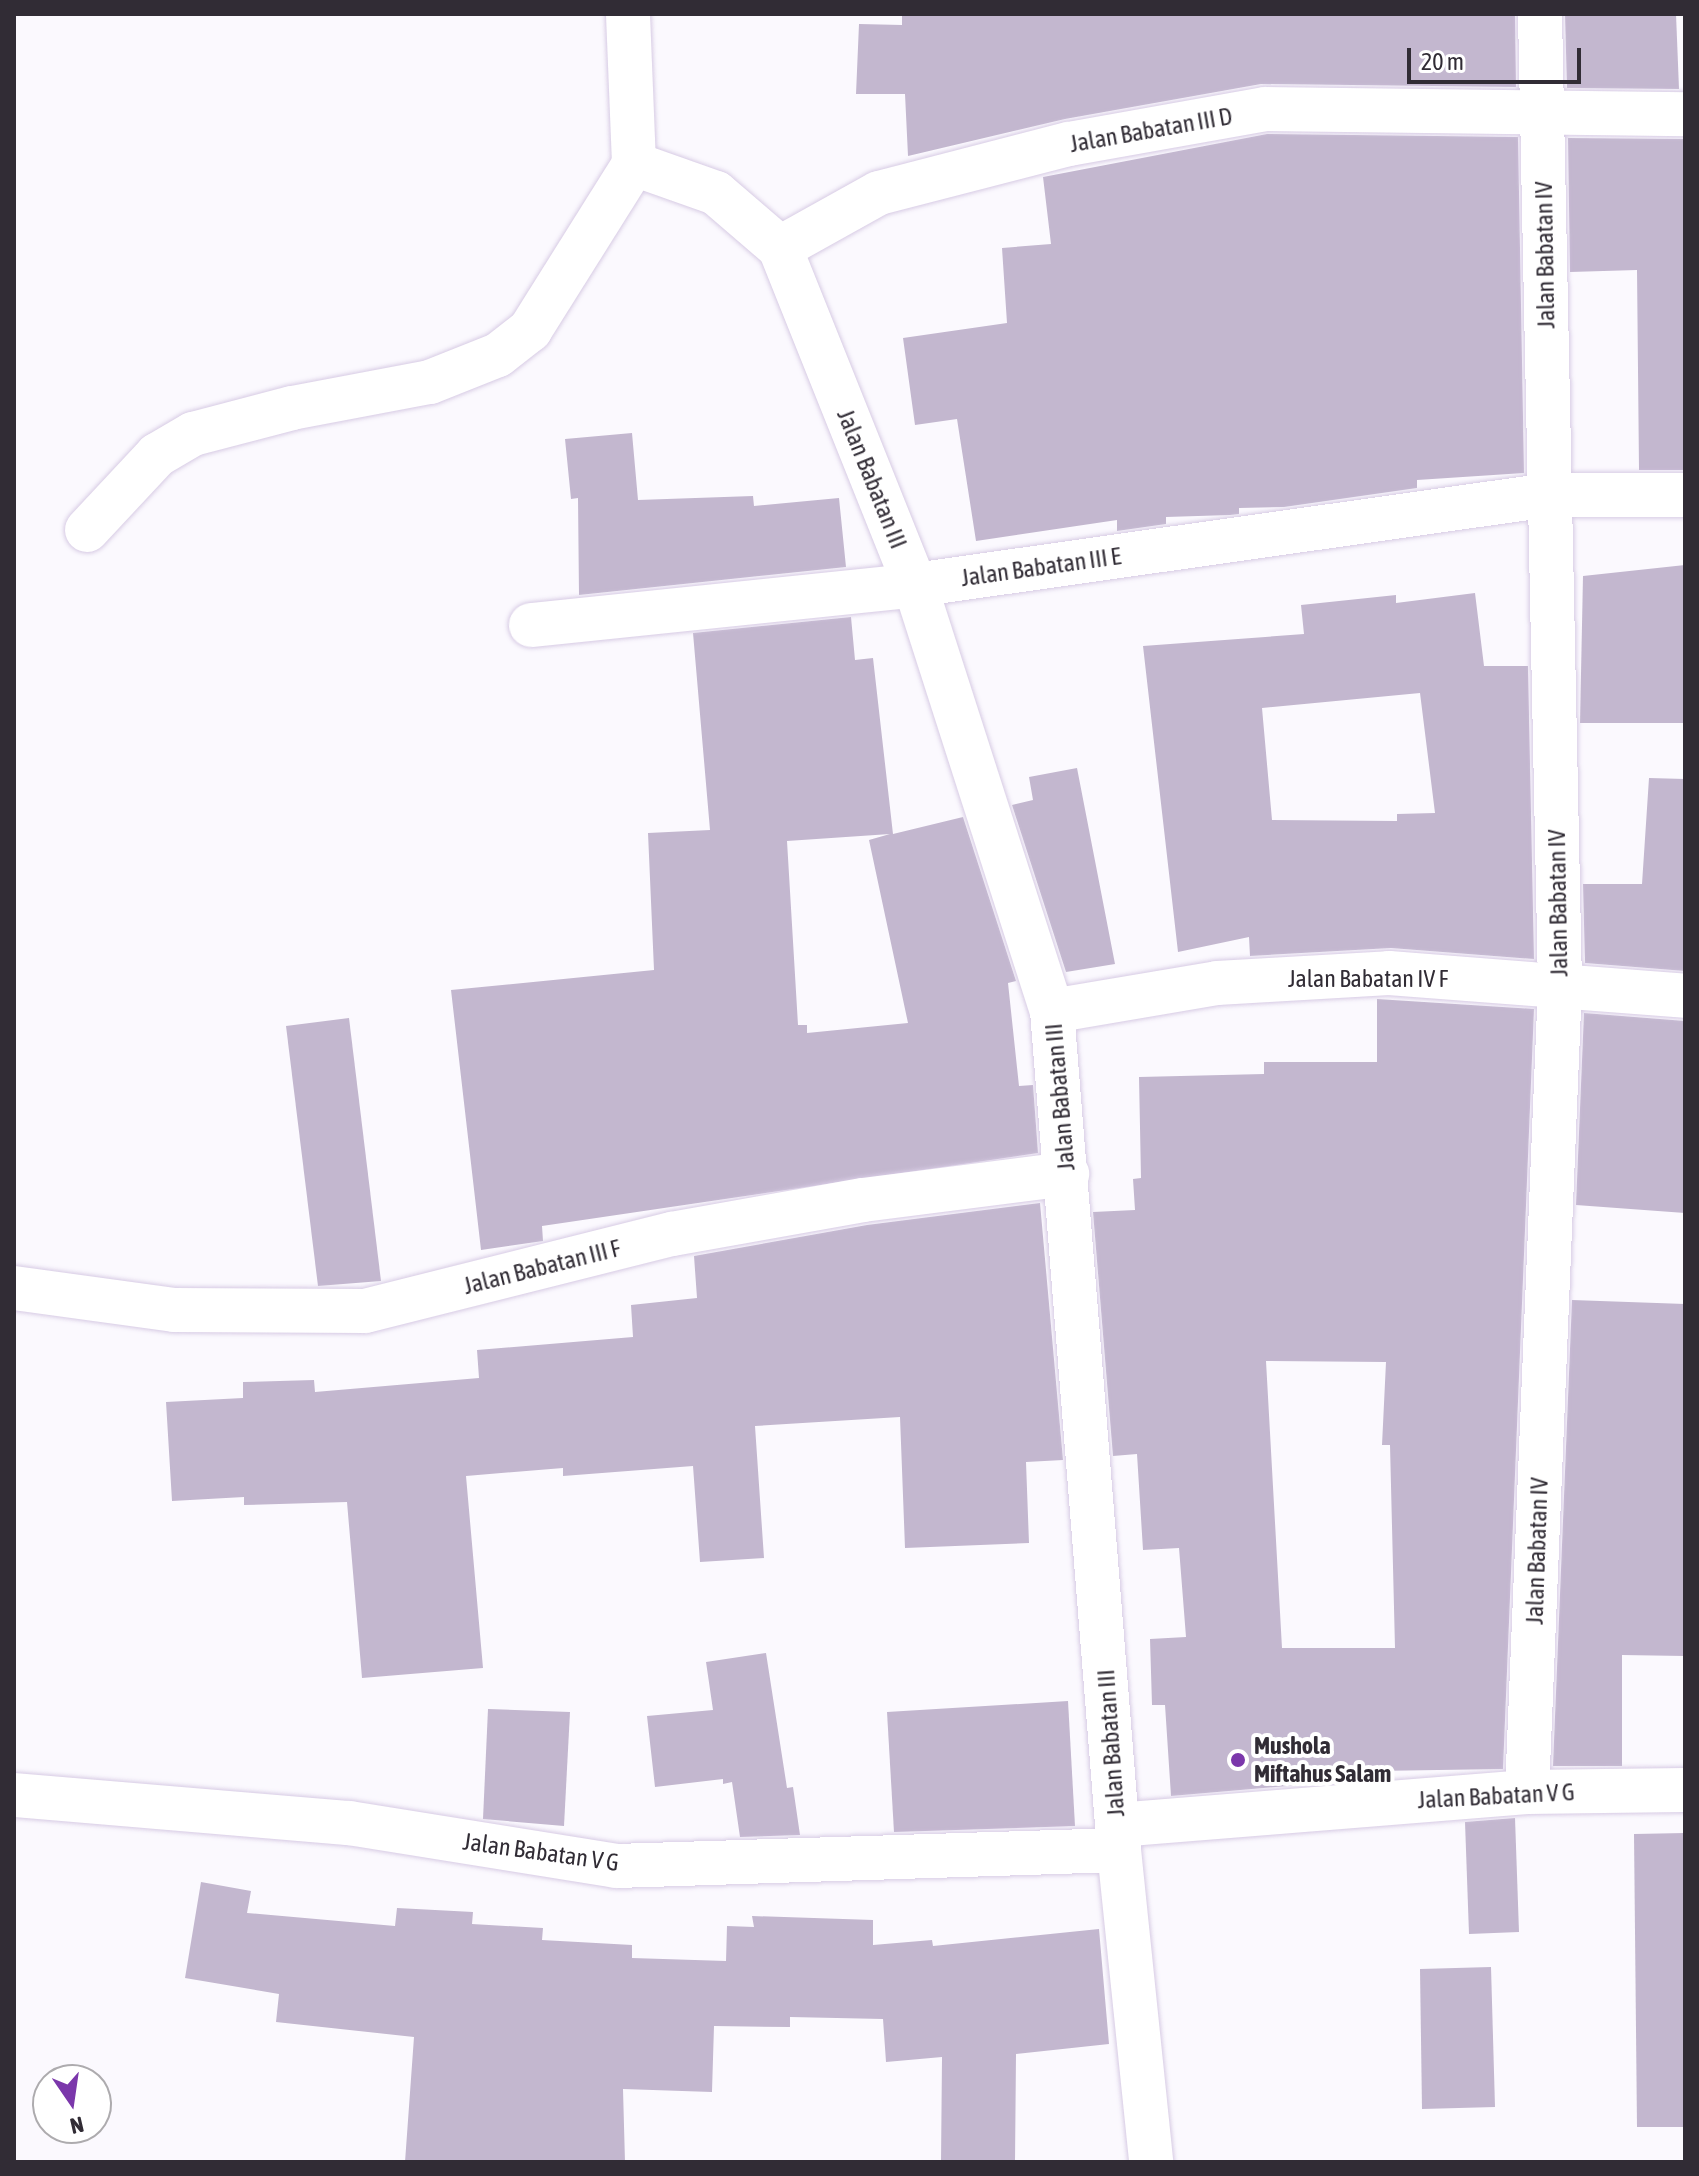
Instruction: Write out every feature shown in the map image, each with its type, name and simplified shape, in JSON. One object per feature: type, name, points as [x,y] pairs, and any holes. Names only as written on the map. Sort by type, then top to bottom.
[{"type":"street","points":[[87,530],[157,455],[193,434],[430,382],[498,355],[530,330],[634,164],[628,14]]},
{"type":"street","name":"Jalan Babatan IV","points":[[1527,1792],[1560,985],[1540,14]]},
{"type":"street","name":"Jalan Babatan III D","points":[[780,248],[879,193],[1069,144],[1265,109],[1685,114]]},
{"type":"street","name":"Jalan Babatan III","points":[[634,164],[716,193],[780,248],[915,585],[1052,1011],[1118,1837],[1151,2162]]},
{"type":"street","name":"Jalan Babatan III E","points":[[531,625],[915,585],[1549,495],[1685,495]]},
{"type":"street","name":"Jalan Babatan IV F","points":[[1052,1011],[1217,983],[1389,973],[1685,996]]},
{"type":"street","name":"Jalan Babatan III F","points":[[14,1288],[174,1310],[365,1311],[672,1234],[863,1200],[1067,1174]]},
{"type":"street","name":"Jalan Babatan V G","points":[[14,1795],[349,1823],[616,1866],[1118,1837],[1527,1792],[1685,1790]]},
{"type":"building","points":[[902,14],[1515,14],[1516,87],[1261,84],[1065,119],[908,156],[905,94],[856,94],[859,24],[902,25]]},
{"type":"building","points":[[1565,14],[1676,14],[1679,89],[1567,88]]},
{"type":"building","points":[[1267,134],[1518,137],[1524,473],[1417,480],[1417,488],[1284,507],[1239,508],[1239,514],[1166,517],[1166,524],[1117,531],[1117,520],[976,541],[957,419],[915,425],[903,338],[1007,323],[1002,248],[1051,244],[1043,177]]},
{"type":"building","points":[[1568,138],[1685,139],[1685,470],[1639,470],[1637,270],[1570,272]]},
{"type":"building","points":[[632,433],[638,500],[753,496],[754,506],[839,498],[846,567],[579,595],[578,498],[571,499],[565,439]]},
{"type":"building","points":[[1685,565],[1685,723],[1580,723],[1583,576]]},
{"type":"building","points":[[1475,593],[1484,666],[1528,666],[1534,959],[1391,948],[1250,956],[1249,937],[1178,952],[1143,646],[1304,634],[1301,605],[1396,595],[1396,603]],"holes":[[[1420,693],[1435,813],[1397,814],[1397,821],[1272,820],[1262,708]]]},
{"type":"building","points":[[851,617],[855,660],[873,658],[893,834],[963,817],[1016,981],[1008,983],[1019,1086],[1033,1085],[1038,1153],[542,1226],[543,1241],[481,1250],[451,990],[654,970],[648,833],[710,830],[693,633]],"holes":[[[890,834],[869,840],[908,1023],[807,1033],[807,1025],[798,1025],[787,841]]]},
{"type":"building","points":[[1077,768],[1115,964],[1066,972],[1012,805],[1033,800],[1029,777]]},
{"type":"building","points":[[1649,778],[1685,779],[1685,971],[1585,963],[1583,884],[1642,884]]},
{"type":"building","points":[[1377,999],[1534,1009],[1503,1769],[1309,1772],[1310,1784],[1171,1796],[1165,1705],[1152,1705],[1150,1639],[1186,1637],[1179,1548],[1143,1550],[1137,1454],[1113,1456],[1093,1212],[1135,1210],[1133,1179],[1141,1178],[1139,1077],[1264,1074],[1264,1062],[1377,1062]],"holes":[[[1266,1361],[1386,1362],[1382,1445],[1390,1445],[1395,1648],[1282,1648]]]},
{"type":"building","points":[[1584,1013],[1685,1021],[1685,1213],[1576,1205]]},
{"type":"building","points":[[349,1018],[381,1281],[318,1286],[286,1026]]},
{"type":"building","points":[[1040,1203],[1063,1460],[1026,1462],[1029,1543],[905,1548],[900,1417],[755,1426],[764,1558],[700,1562],[693,1466],[563,1476],[563,1468],[466,1476],[483,1668],[362,1678],[347,1502],[244,1505],[244,1497],[172,1501],[166,1402],[243,1398],[243,1382],[314,1380],[315,1392],[479,1378],[477,1350],[633,1337],[631,1305],[697,1298],[694,1256],[867,1225]]},
{"type":"building","points":[[1572,1300],[1685,1304],[1685,1656],[1622,1655],[1622,1766],[1553,1766]]},
{"type":"building","points":[[766,1653],[787,1788],[793,1787],[800,1835],[740,1837],[732,1782],[723,1784],[723,1779],[655,1787],[647,1716],[713,1710],[706,1662]]},
{"type":"building","points":[[1068,1701],[1075,1826],[894,1832],[887,1712]]},
{"type":"building","points":[[488,1709],[570,1712],[564,1826],[483,1819]]},
{"type":"building","points":[[1515,1818],[1519,1932],[1469,1934],[1465,1822]]},
{"type":"building","points":[[1685,1833],[1685,2127],[1637,2127],[1634,1834]]},
{"type":"building","points":[[201,1882],[251,1891],[247,1913],[395,1926],[397,1908],[473,1912],[472,1924],[543,1928],[542,1940],[632,1945],[632,1958],[726,1961],[727,1926],[754,1927],[752,1916],[873,1920],[873,1945],[932,1940],[933,1946],[1099,1929],[1109,2044],[1016,2054],[1015,2162],[941,2162],[942,2057],[886,2062],[883,2019],[790,2017],[790,2027],[714,2026],[712,2092],[623,2089],[625,2162],[405,2162],[414,2037],[276,2022],[279,1994],[185,1978]]},
{"type":"building","points":[[1491,1967],[1495,2107],[1422,2109],[1420,1969]]},
{"type":"place","name":"Mushola Miftahus Salam","points":[[1238,1760]]}]
